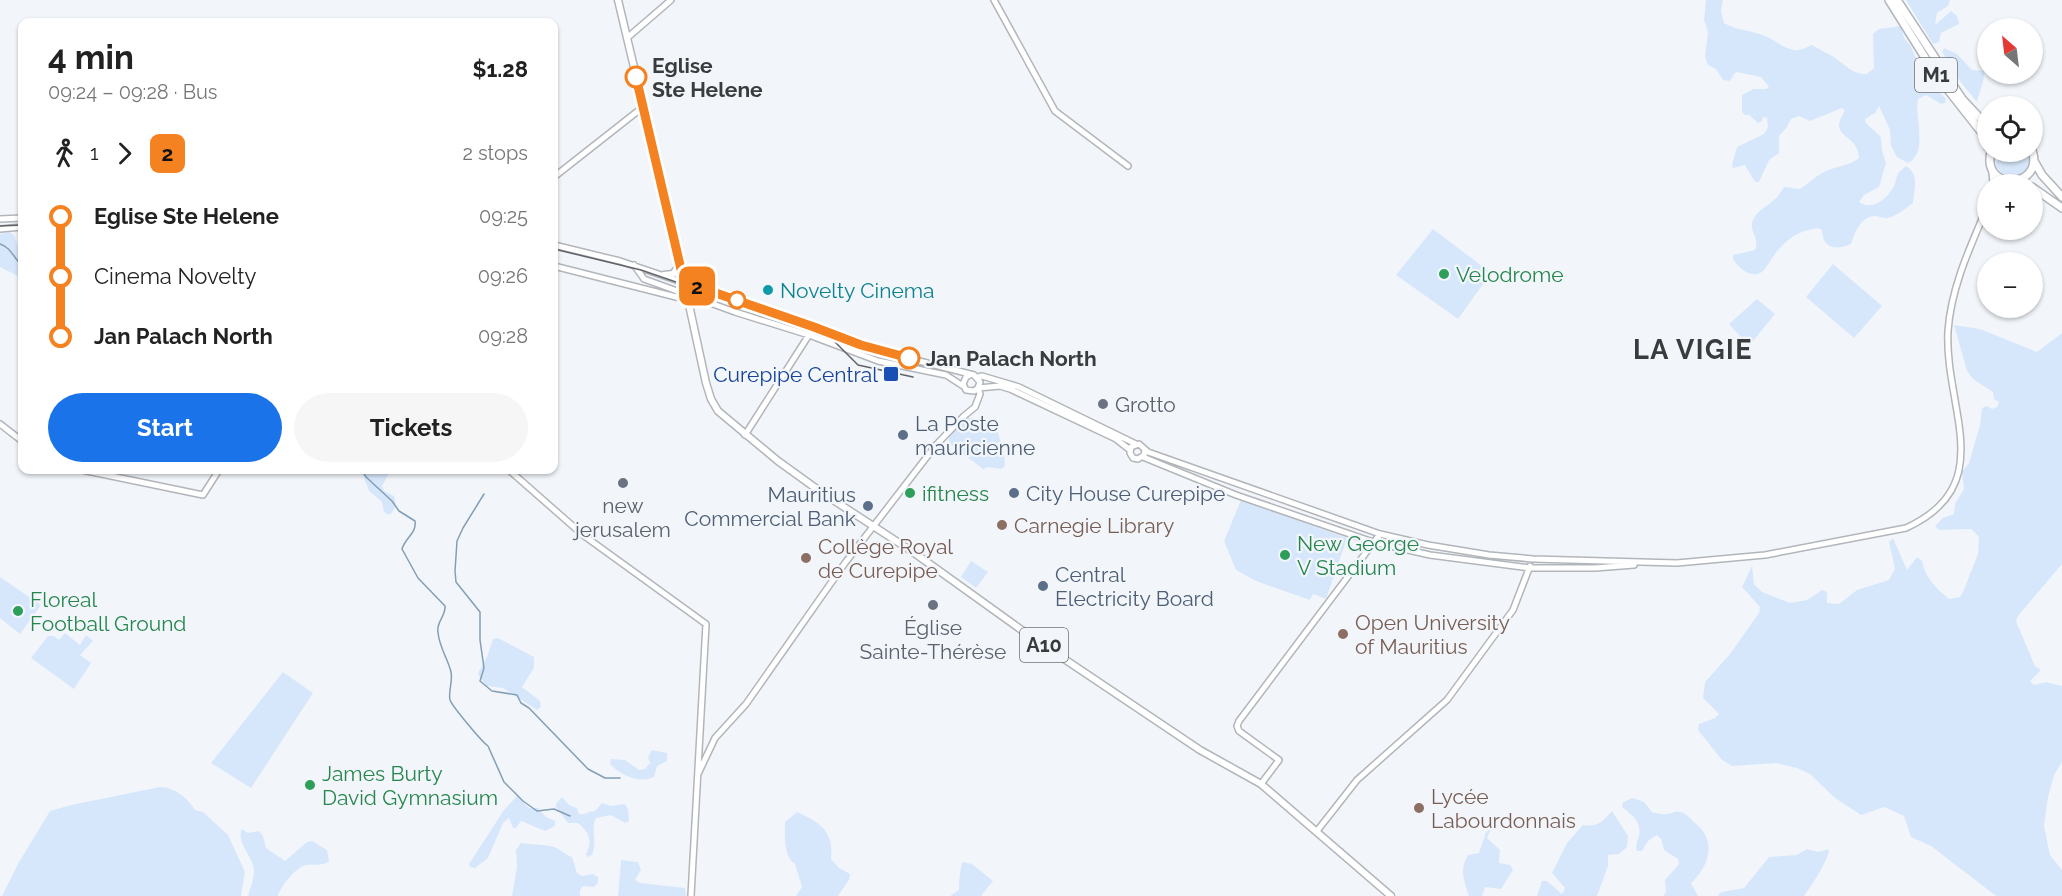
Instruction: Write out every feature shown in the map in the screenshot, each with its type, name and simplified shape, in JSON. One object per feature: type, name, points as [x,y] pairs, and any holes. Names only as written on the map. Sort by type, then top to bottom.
[{"type":"highway","name":"M1","points":[[1889,0],[1934,72],[1977,127]]},
{"type":"highway","name":"M1","points":[[1898,0],[1962,99],[1977,115]]},
{"type":"highway","name":"M1","points":[[1990,162],[1992,170]]},
{"type":"highway","points":[[2035,162],[2042,175],[2062,197]]},
{"type":"highway","points":[[1992,170],[1994,174]]},
{"type":"highway","points":[[2043,195],[2062,208]]},
{"type":"main road","name":"A10","points":[[618,0],[711,399],[718,411],[745,435],[815,488],[1030,636],[1218,761],[1262,784],[1391,896]]},
{"type":"main road","points":[[664,275],[676,273],[680,264]]},
{"type":"street","points":[[627,38],[671,0]]},
{"type":"street","points":[[994,0],[1055,111],[1128,166]]},
{"type":"street","points":[[558,174],[643,107]]},
{"type":"street","points":[[1992,170],[1993,174]]},
{"type":"street","points":[[0,219],[18,218]]},
{"type":"street","points":[[0,229],[18,228]]},
{"type":"street","points":[[1144,454],[1236,495],[1373,542],[1430,555],[1530,568],[1595,568],[1765,555],[1906,528],[1924,519],[1947,499],[1959,474],[1961,459],[1959,425],[1948,365],[1948,331],[1959,277],[1977,232]]},
{"type":"street","points":[[558,245],[634,265],[872,349],[1019,387],[1143,446],[1144,454]]},
{"type":"street","points":[[634,265],[644,279],[688,297],[809,335],[878,361],[946,375],[976,394],[977,401]]},
{"type":"street","points":[[558,267],[688,297]]},
{"type":"street","points":[[745,435],[814,327]]},
{"type":"street","points":[[963,386],[964,379],[970,375]]},
{"type":"street","points":[[698,774],[715,738],[746,704],[873,526],[936,445],[975,407],[980,393],[978,377]]},
{"type":"street","points":[[971,391],[1000,386],[1010,388],[1116,439],[1130,450],[1133,458],[1138,459],[1144,454]]},
{"type":"street","points":[[0,424],[18,438]]},
{"type":"street","points":[[1130,450],[1136,444]]},
{"type":"street","points":[[1144,454],[1380,534],[1428,545],[1533,559],[1663,563]]},
{"type":"street","points":[[101,474],[203,495],[216,474]]},
{"type":"street","points":[[513,474],[583,536],[706,624],[691,896]]},
{"type":"street","points":[[1262,784],[1279,760],[1239,731],[1237,726],[1239,721],[1380,534]]},
{"type":"street","points":[[1317,831],[1357,780],[1446,700],[1513,610],[1533,559]]},
{"type":"street","points":[[699,740],[702,744],[710,746]]},
{"type":"shaded area","points":[[1706,0],[1723,0],[1721,11],[1724,23],[1729,26],[1765,36],[1794,50],[1812,45],[1851,70],[1862,74],[1867,74],[1874,68],[1873,34],[1879,29],[1901,26],[1904,38],[1910,45],[1923,73],[1946,99],[1945,103],[1941,104],[1926,95],[1918,99],[1918,151],[1908,163],[1897,157],[1891,146],[1890,130],[1879,106],[1875,113],[1865,119],[1866,123],[1881,137],[1886,163],[1879,187],[1864,195],[1859,202],[1869,205],[1884,199],[1894,186],[1899,172],[1906,166],[1915,178],[1913,203],[1888,218],[1869,217],[1856,230],[1851,244],[1840,247],[1831,246],[1824,241],[1822,230],[1818,228],[1789,239],[1760,273],[1751,274],[1739,266],[1733,259],[1733,255],[1755,250],[1756,242],[1752,223],[1758,212],[1776,198],[1784,187],[1800,189],[1830,169],[1851,163],[1859,158],[1854,144],[1839,127],[1845,111],[1842,108],[1810,121],[1799,116],[1791,119],[1779,136],[1779,153],[1769,160],[1759,182],[1755,182],[1745,165],[1733,168],[1737,147],[1764,134],[1768,127],[1767,118],[1763,117],[1758,123],[1742,112],[1742,95],[1753,89],[1769,87],[1761,77],[1737,72],[1730,81],[1723,80],[1716,69],[1708,65],[1705,57],[1708,32],[1704,20]]},
{"type":"shaded area","points":[[1906,0],[1950,0],[1948,6],[1937,13],[1935,25],[1951,11],[1957,16],[1959,24],[1941,33],[1939,42],[1933,44]]},
{"type":"shaded area","points":[[1944,48],[1957,54],[1972,70],[1977,70],[1977,84],[1983,84],[1977,96],[1977,102],[1959,80],[1942,52]]},
{"type":"shaded area","points":[[1996,162],[2031,162],[2030,167],[2023,174],[2004,174],[1996,165]]},
{"type":"shaded area","name":"Velodrome","points":[[1433,229],[1491,273],[1458,319],[1396,275]]},
{"type":"shaded area","points":[[9,232],[14,235],[18,246],[18,276],[0,267],[0,234]]},
{"type":"shaded area","points":[[1833,264],[1882,306],[1854,338],[1806,297]]},
{"type":"shaded area","points":[[1757,299],[1775,314],[1749,346],[1729,324]]},
{"type":"shaded area","points":[[1954,325],[1980,329],[2037,352],[2062,333],[2062,564],[2016,621],[2035,666],[2041,670],[2030,681],[2034,685],[2046,682],[2062,686],[2062,762],[2054,775],[2044,826],[2050,855],[2062,870],[2062,896],[1996,896],[1931,846],[1911,837],[1904,816],[1884,807],[1861,815],[1835,798],[1810,774],[1797,768],[1776,763],[1732,766],[1722,760],[1698,730],[1699,724],[1719,714],[1703,698],[1705,682],[1730,654],[1759,613],[1760,607],[1742,587],[1752,566],[1754,584],[1762,592],[1790,603],[1807,600],[1822,590],[1827,592],[1827,603],[1839,604],[1857,590],[1889,580],[1895,569],[1889,542],[1893,538],[1907,570],[1917,557],[1922,561],[1929,578],[1939,591],[1949,599],[1960,597],[1978,554],[1979,537],[1971,529],[1939,530],[1935,526],[1943,518],[1954,514],[1955,504],[1964,489],[1962,472],[1969,463],[1980,425],[1982,408],[1987,406],[1992,409],[1997,407],[1999,402],[1994,399],[1993,392],[1974,380],[1967,371]]},
{"type":"shaded area","points":[[965,416],[996,427],[1004,452],[1005,466],[1001,469],[988,467],[983,469],[949,443],[949,435]]},
{"type":"shaded area","points":[[361,474],[389,474],[382,486],[384,491],[394,496],[394,509],[389,515],[384,512],[382,502],[369,491]]},
{"type":"shaded area","name":"New George V Stadium","points":[[1241,500],[1347,538],[1326,599],[1313,594],[1310,600],[1256,581],[1236,570],[1224,541]]},
{"type":"shaded area","points":[[971,561],[988,572],[976,588],[961,577]]},
{"type":"shaded area","name":"Floreal Football Ground","points":[[0,577],[41,605],[20,634],[0,618]]},
{"type":"shaded area","points":[[65,633],[80,645],[86,635],[93,641],[80,655],[91,663],[74,689],[31,658],[48,636],[54,636],[59,640]]},
{"type":"shaded area","points":[[498,638],[534,657],[534,668],[522,687],[540,701],[541,707],[537,710],[503,688],[487,686],[480,678],[478,673],[493,639]]},
{"type":"shaded area","points":[[283,672],[313,693],[251,788],[211,763]]},
{"type":"shaded area","points":[[652,750],[667,753],[667,761],[657,766],[654,777],[648,779],[630,777],[619,772],[610,764],[611,759],[625,760],[639,770],[645,769],[650,763],[648,757]]},
{"type":"shaded area","points":[[160,787],[180,794],[195,810],[203,812],[228,835],[245,872],[241,896],[2,896],[19,862],[50,811]]},
{"type":"shaded area","points":[[517,796],[529,808],[538,808],[546,817],[555,821],[555,826],[545,831],[521,821],[516,828],[513,828],[509,818],[503,823],[488,858],[475,868],[470,867],[469,864],[504,810]]},
{"type":"shaded area","points":[[562,797],[569,805],[577,808],[579,814],[595,811],[602,803],[611,806],[625,804],[629,821],[625,823],[611,815],[596,818],[594,850],[592,855],[587,857],[589,841],[587,833],[578,823],[568,823],[556,807]]},
{"type":"shaded area","points":[[1633,798],[1644,802],[1652,812],[1682,813],[1702,830],[1706,837],[1708,853],[1703,869],[1691,883],[1698,896],[1663,896],[1666,892],[1665,880],[1679,864],[1678,859],[1664,850],[1661,839],[1657,835],[1648,841],[1642,851],[1637,851],[1639,827],[1635,819],[1622,807],[1623,802]]},
{"type":"shaded area","points":[[1612,811],[1628,836],[1627,847],[1619,854],[1608,855],[1608,866],[1597,896],[1537,896],[1542,881],[1547,881],[1562,894],[1565,888],[1552,873],[1567,843],[1583,825],[1599,823]]},
{"type":"shaded area","points":[[797,812],[824,829],[830,841],[831,859],[839,868],[850,874],[849,880],[838,896],[796,896],[802,887],[795,864],[788,856],[785,822]]},
{"type":"shaded area","points":[[242,829],[248,833],[259,831],[266,848],[285,861],[307,842],[312,841],[327,850],[329,862],[298,869],[289,878],[278,896],[248,896],[254,871],[241,840]]},
{"type":"shaded area","points":[[1491,829],[1487,838],[1500,850],[1499,863],[1510,865],[1513,870],[1501,889],[1485,887],[1482,896],[1469,896],[1463,876],[1465,860],[1468,855],[1479,853],[1486,832]]},
{"type":"shaded area","points":[[521,843],[556,848],[572,857],[577,873],[582,876],[593,874],[598,877],[598,883],[594,887],[583,886],[580,896],[512,896],[517,867],[516,850]]},
{"type":"shaded area","points":[[1807,849],[1818,852],[1829,849],[1823,866],[1804,896],[1718,896],[1721,892],[1744,888],[1769,857],[1797,855]]},
{"type":"shaded area","points":[[621,860],[638,862],[641,870],[635,880],[640,883],[685,888],[686,896],[618,896]]},
{"type":"shaded area","points":[[963,862],[972,864],[993,881],[981,896],[950,896],[959,890]]},
{"type":"waterway","points":[[0,244],[7,248],[18,261]]},
{"type":"waterway","points":[[364,474],[399,511],[415,521],[413,532],[402,549],[418,578],[445,606],[438,625],[438,632],[451,672],[450,700],[452,704],[488,746],[504,782],[523,801],[537,811],[554,809],[570,816]]},
{"type":"waterway","points":[[484,494],[457,541],[455,571],[456,582],[480,612],[480,640],[484,668],[480,681],[492,691],[517,695],[521,703],[529,708],[588,769],[605,778],[620,778]]},
{"type":"tram line","points":[[0,226],[18,225]]},
{"type":"tram line","points":[[558,250],[641,270],[816,330],[831,338],[858,365],[913,377]]},
{"type":"bus line","name":"2","points":[[636,77],[684,282],[861,345],[909,358]]},
{"type":"place","name":"Eglise Ste Helene","points":[[636,77]]},
{"type":"place","name":"Velodrome","points":[[1444,274]]},
{"type":"place","name":"Novelty Cinema","points":[[768,290]]},
{"type":"place","name":"Jan Palach North","points":[[909,358]]},
{"type":"place","name":"Curepipe Central","points":[[891,374]]},
{"type":"place","name":"Grotto","points":[[1103,404]]},
{"type":"place","name":"La Poste mauricienne","points":[[903,435]]},
{"type":"place","name":"new jerusalem","points":[[623,483]]},
{"type":"place","name":"ifitness","points":[[910,493]]},
{"type":"place","name":"City House Curepipe","points":[[1014,493]]},
{"type":"place","name":"Mauritius Commercial Bank","points":[[868,506]]},
{"type":"place","name":"Carnegie Library","points":[[1002,525]]},
{"type":"place","name":"New George V Stadium","points":[[1285,555]]},
{"type":"place","name":"Collège Royal de Curepipe","points":[[806,558]]},
{"type":"place","name":"Central Electricity Board","points":[[1043,586]]},
{"type":"place","name":"Église Sainte-Thérèse","points":[[933,605]]},
{"type":"place","name":"Floreal Football Ground","points":[[18,611]]},
{"type":"place","name":"Open University of Mauritius","points":[[1343,634]]},
{"type":"place","name":"James Burty David Gymnasium","points":[[310,785]]},
{"type":"place","name":"Lycée Labourdonnais","points":[[1419,808]]},
{"type":"district","name":"LA VIGIE","points":[[1693,349]]}]
